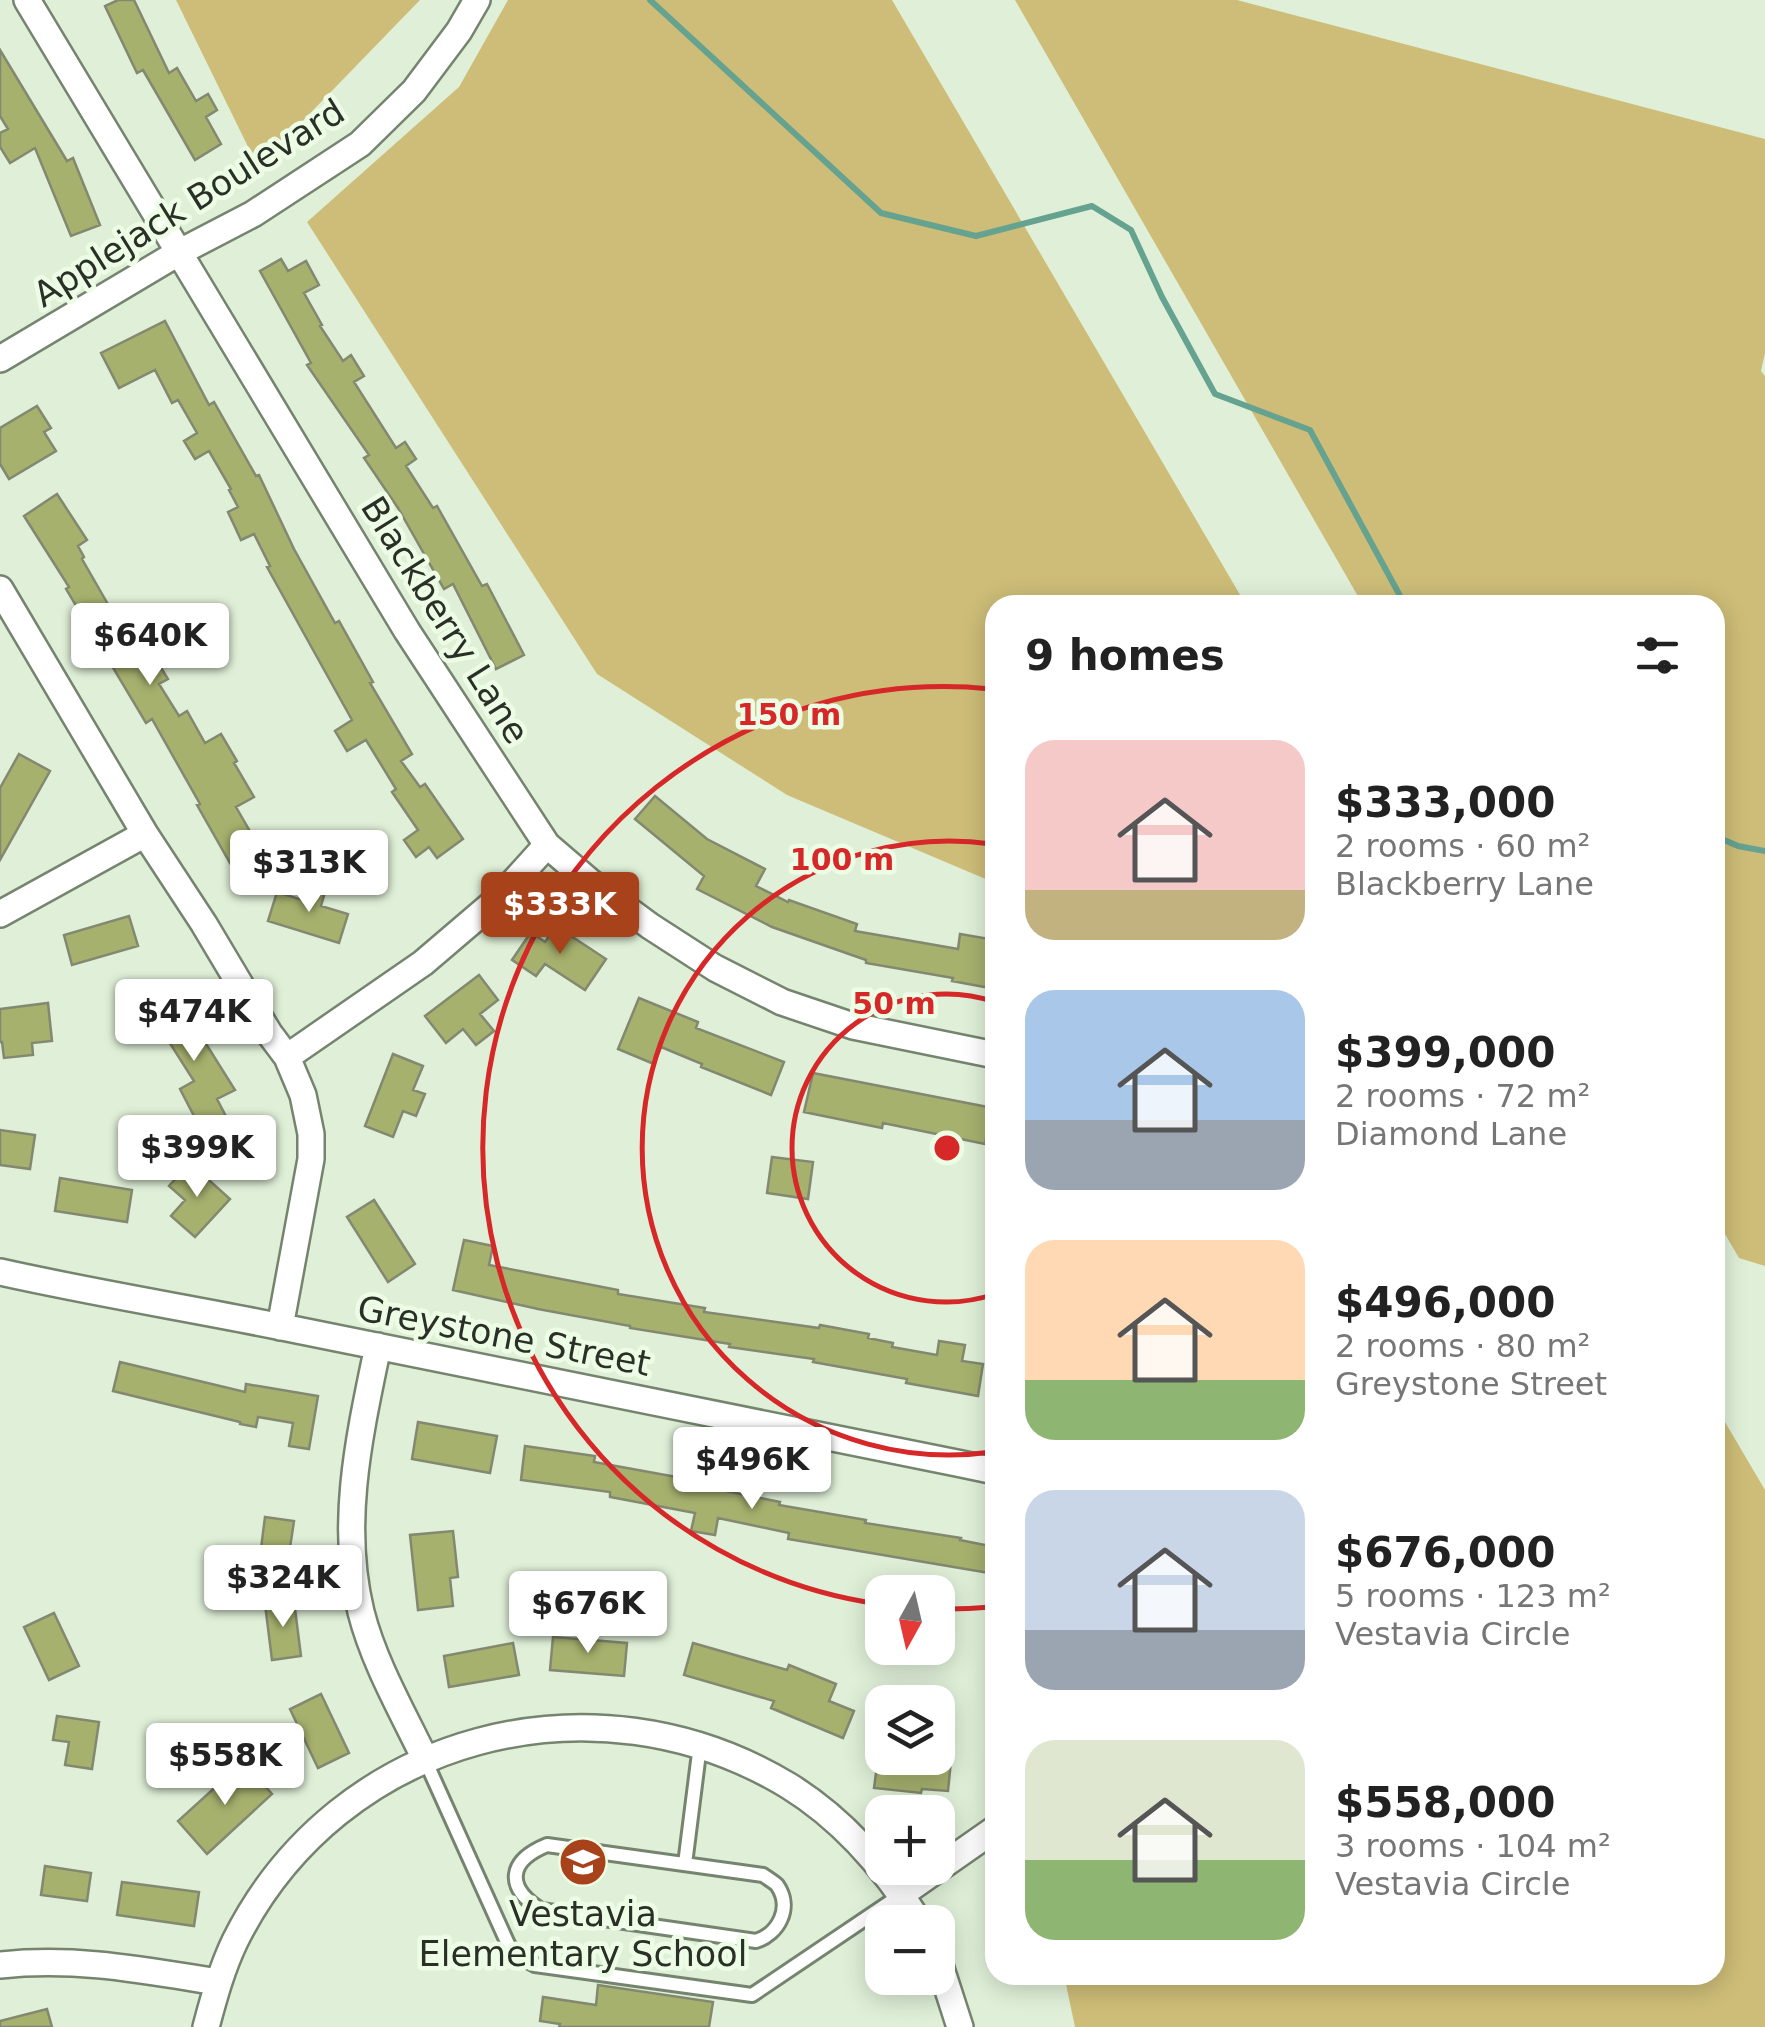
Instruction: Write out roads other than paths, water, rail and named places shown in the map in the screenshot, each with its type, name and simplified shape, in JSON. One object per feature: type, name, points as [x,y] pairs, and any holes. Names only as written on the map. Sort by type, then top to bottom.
[{"type":"street","name":"Blackberry Lane","points":[[27,0],[407,631],[547,845],[650,926],[715,968],[782,1002],[853,1026],[985,1052]]},
{"type":"street","name":"Applejack Boulevard","points":[[0,359],[178,253],[253,214],[360,144],[414,91],[477,0]]},
{"type":"street","points":[[0,588],[145,834],[287,1057],[303,1096],[311,1134],[310,1159],[280,1327]]},
{"type":"street","points":[[0,914],[145,834]]},
{"type":"street","points":[[287,1057],[423,963],[498,898],[547,845]]},
{"type":"street","name":"Greystone Street","points":[[0,1272],[985,1468]]},
{"type":"street","points":[[378,1346],[359,1438],[352,1513],[353,1563],[361,1612],[377,1660],[424,1759]]},
{"type":"street","points":[[206,2027],[218,1982],[257,1902],[304,1844],[348,1804],[424,1759],[497,1736],[535,1729],[574,1726],[650,1732],[700,1745],[759,1769],[824,1810],[878,1864],[909,1905]]},
{"type":"street","points":[[902,1894],[985,1836]]},
{"type":"street","points":[[0,1965],[90,1962],[218,1982]]},
{"type":"street","points":[[950,1995],[960,2027]]},
{"type":"lane","points":[[685,1864],[700,1745]]},
{"type":"lane","points":[[424,1759],[508,1944],[515,1954],[535,1965],[752,1995],[902,1894]]},
{"type":"lane","points":[[547,1845],[685,1864],[763,1875],[776,1884],[784,1903],[782,1919],[770,1936],[756,1942],[541,1910],[525,1900],[515,1880],[519,1863],[528,1853],[547,1845]]},
{"type":"waterway","points":[[650,0],[881,213],[976,236],[1092,206],[1131,230],[1215,394],[1310,430],[1400,595]]},
{"type":"waterway","points":[[1725,840],[1765,851]]},
{"type":"place","name":"Vestavia Elementary School","points":[[583,1862]]}]
